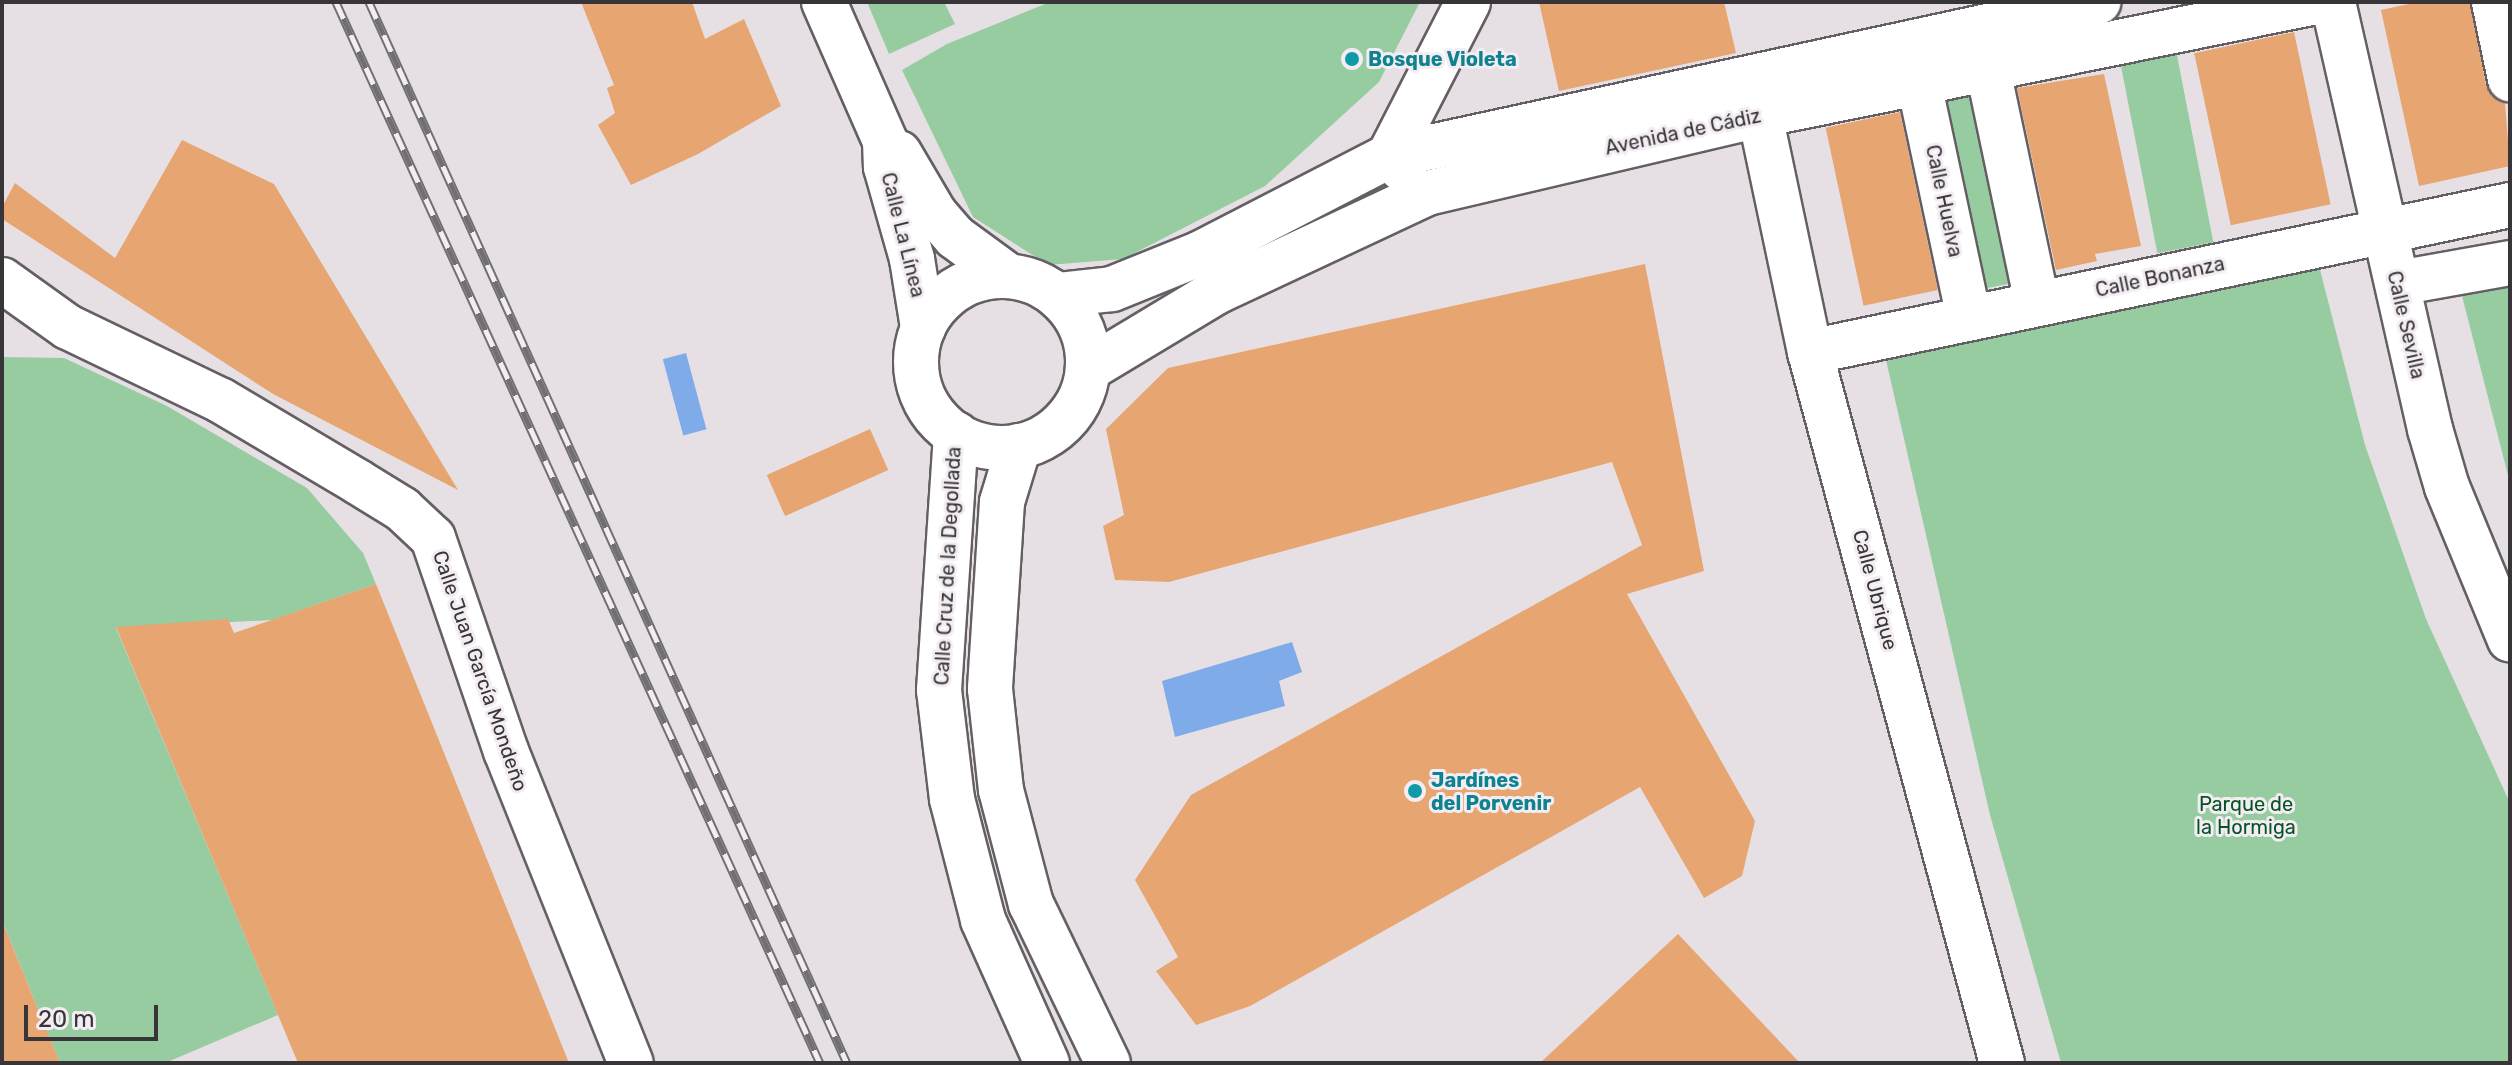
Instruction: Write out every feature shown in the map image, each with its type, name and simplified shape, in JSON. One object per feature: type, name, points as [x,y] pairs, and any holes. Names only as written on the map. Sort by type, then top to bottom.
[{"type":"street","name":"Calle La Línea","points":[[824,2],[885,141],[886,167],[912,259],[923,328]]},
{"type":"street","points":[[1328,240],[1362,211],[1468,2]]},
{"type":"street","name":"Avenida de Cádiz","points":[[1057,295],[1112,289],[1201,253],[1389,156],[2098,2]]},
{"type":"street","name":"Avenida de Cádiz","points":[[1088,369],[1216,292],[1427,193],[1760,115],[2316,2]]},
{"type":"street","name":"Calle Sevilla","points":[[2333,2],[2382,229],[2447,487],[2510,640]]},
{"type":"street","points":[[2494,2],[2510,79]]},
{"type":"street","points":[[1988,70],[2037,303]]},
{"type":"street","name":"Calle Huelva","points":[[1919,83],[1969,318]]},
{"type":"street","name":"Calle Ubrique","points":[[1760,115],[1810,352],[2002,1063]]},
{"type":"street","name":"Calle La Línea","points":[[885,141],[899,153],[935,214],[955,237],[1007,275]]},
{"type":"street","points":[[1389,156],[1427,193]]},
{"type":"street","name":"Calle Bonanza","points":[[1810,352],[2382,229],[2510,205]]},
{"type":"street","points":[[2398,283],[2510,263]]},
{"type":"street","points":[[1007,275],[1057,295],[1075,316],[1086,341],[1088,369],[1082,396],[1066,419],[1045,436],[1019,446],[997,448],[956,434],[934,415],[921,390],[916,362],[923,328],[934,308],[955,289],[1007,275]]},
{"type":"street","name":"Calle Juan García Mondeño","points":[[2,280],[68,327],[220,400],[402,509],[433,538],[506,751],[631,1063]]},
{"type":"street","name":"Calle Juan García Mondeño","points":[[2,322],[68,327]]},
{"type":"street","name":"Calle Cruz de la Degollada","points":[[956,434],[939,690],[952,799],[983,920],[1047,1063]]},
{"type":"street","points":[[1019,446],[1002,502],[990,689],[1001,790],[1031,904],[1108,1063]]},
{"type":"green space","points":[[867,2],[944,2],[955,24],[889,54]]},
{"type":"green space","points":[[1050,2],[1420,2],[1379,82],[1265,186],[1123,259],[1048,265],[973,217],[902,70],[947,44]]},
{"type":"green space","points":[[2175,45],[2213,242],[2157,253],[2119,56]]},
{"type":"green space","points":[[1984,86],[2022,281],[1967,292],[1929,97]]},
{"type":"green space","name":"Parque de la Hormiga","points":[[2318,262],[2365,445],[2426,619],[2510,803],[2510,1063],[2061,1063],[1990,815],[1886,360]]},
{"type":"green space","points":[[2510,282],[2510,483],[2462,296]]},
{"type":"green space","points":[[2,357],[64,358],[167,406],[307,488],[363,553],[376,584],[272,620],[116,628],[278,1015],[165,1063],[60,1063],[2,920]]},
{"type":"water","points":[[686,353],[706,429],[683,436],[663,359]]},
{"type":"water","points":[[1292,642],[1302,672],[1279,681],[1285,706],[1175,737],[1162,681]]},
{"type":"building","points":[[581,2],[692,2],[705,39],[744,19],[781,106],[698,154],[631,185],[598,125],[615,113],[607,88],[614,85]]},
{"type":"building","points":[[1539,2],[1724,2],[1736,53],[1559,91]]},
{"type":"building","points":[[2418,2],[2470,2],[2486,85],[2492,96],[2505,103],[2510,166],[2419,186],[2381,10]]},
{"type":"building","points":[[2294,32],[2331,204],[2231,225],[2194,53]]},
{"type":"building","points":[[2104,74],[2141,246],[2095,254],[2097,261],[2056,270],[2017,88]]},
{"type":"building","points":[[1900,112],[1938,290],[1864,306],[1826,128]]},
{"type":"building","points":[[182,140],[274,184],[458,490],[273,394],[2,219],[2,207],[15,183],[115,258]]},
{"type":"building","points":[[1645,264],[1704,571],[1627,594],[1755,821],[1742,876],[1704,898],[1640,787],[1250,1006],[1196,1025],[1156,971],[1178,957],[1135,880],[1191,795],[1642,545],[1612,462],[1169,582],[1115,580],[1103,526],[1124,515],[1106,429],[1168,368]]},
{"type":"building","points":[[870,429],[888,470],[785,516],[767,475]]},
{"type":"building","points":[[376,584],[569,1063],[298,1063],[116,627],[228,619],[234,633]]},
{"type":"building","points":[[3,923],[60,1063],[2,1063]]},
{"type":"building","points":[[1678,934],[1800,1063],[1540,1063]]},
{"type":"railway","points":[[336,2],[820,1063]]},
{"type":"railway","points":[[369,2],[847,1063]]},
{"type":"place","name":"Bosque Violeta","points":[[1352,59]]},
{"type":"place","name":"Jardínes del Porvenir","points":[[1415,791]]}]
